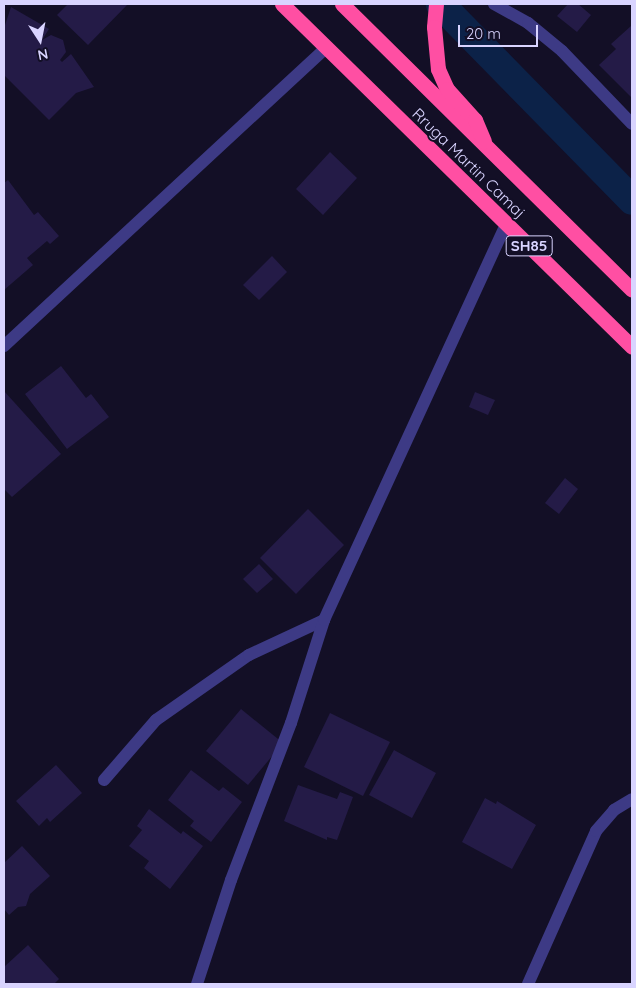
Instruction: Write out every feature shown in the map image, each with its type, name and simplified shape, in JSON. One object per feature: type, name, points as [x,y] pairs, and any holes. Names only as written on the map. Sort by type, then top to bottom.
[{"type":"highway","name":"Rruga Martin Camaj","points":[[282,4],[632,347]]},
{"type":"highway","name":"Rruga Martin Camaj","points":[[342,4],[632,290]]},
{"type":"highway","points":[[436,4],[434,27],[438,69],[447,89],[475,120],[488,149]]},
{"type":"street","points":[[494,4],[528,23],[562,51],[632,124]]},
{"type":"street","points":[[4,346],[327,47]]},
{"type":"street","points":[[197,984],[231,880],[291,723],[324,620],[506,224]]},
{"type":"street","points":[[104,780],[156,720],[250,655],[324,620]]},
{"type":"street","points":[[528,984],[596,831],[614,810],[632,800]]},
{"type":"building","points":[[68,4],[128,4],[88,45],[57,15]]},
{"type":"building","points":[[568,4],[578,4],[591,15],[577,32],[557,16]]},
{"type":"building","points":[[11,7],[49,29],[42,40],[51,35],[63,40],[66,52],[60,60],[62,62],[71,54],[94,87],[76,93],[49,120],[4,75],[4,28]]},
{"type":"building","points":[[631,26],[632,98],[599,65],[616,49],[611,44]]},
{"type":"building","points":[[330,152],[357,178],[323,215],[296,189]]},
{"type":"building","points":[[8,180],[34,215],[38,212],[59,236],[50,244],[47,241],[27,258],[33,265],[4,290],[4,183]]},
{"type":"building","points":[[272,256],[287,272],[259,300],[243,285]]},
{"type":"building","points":[[61,366],[86,398],[91,394],[109,417],[67,449],[25,394]]},
{"type":"building","points":[[4,391],[61,454],[12,497],[4,489]]},
{"type":"building","points":[[475,392],[495,400],[488,415],[469,407]]},
{"type":"building","points":[[565,478],[578,489],[559,514],[545,503]]},
{"type":"building","points":[[308,509],[344,545],[296,594],[260,558]]},
{"type":"building","points":[[259,564],[273,579],[257,593],[243,579]]},
{"type":"building","points":[[241,709],[283,743],[248,785],[206,751]]},
{"type":"building","points":[[330,713],[390,742],[363,796],[304,767]]},
{"type":"building","points":[[394,750],[436,773],[412,818],[369,795]]},
{"type":"building","points":[[56,765],[82,793],[50,822],[47,818],[39,826],[16,801]]},
{"type":"building","points":[[191,770],[219,791],[223,787],[242,802],[211,842],[190,826],[194,821],[168,800]]},
{"type":"building","points":[[298,785],[337,799],[340,792],[353,797],[337,840],[327,837],[327,840],[284,821]]},
{"type":"building","points":[[485,798],[496,804],[497,801],[536,825],[512,869],[462,842]]},
{"type":"building","points":[[149,809],[181,834],[183,831],[203,846],[170,889],[144,868],[149,861],[129,846],[142,830],[137,826]]},
{"type":"building","points":[[22,846],[50,876],[30,894],[26,906],[18,907],[9,915],[4,909],[4,863]]},
{"type":"building","points":[[28,945],[59,979],[54,984],[4,984],[4,967]]},
{"type":"waterway","points":[[440,4],[632,200]]}]
